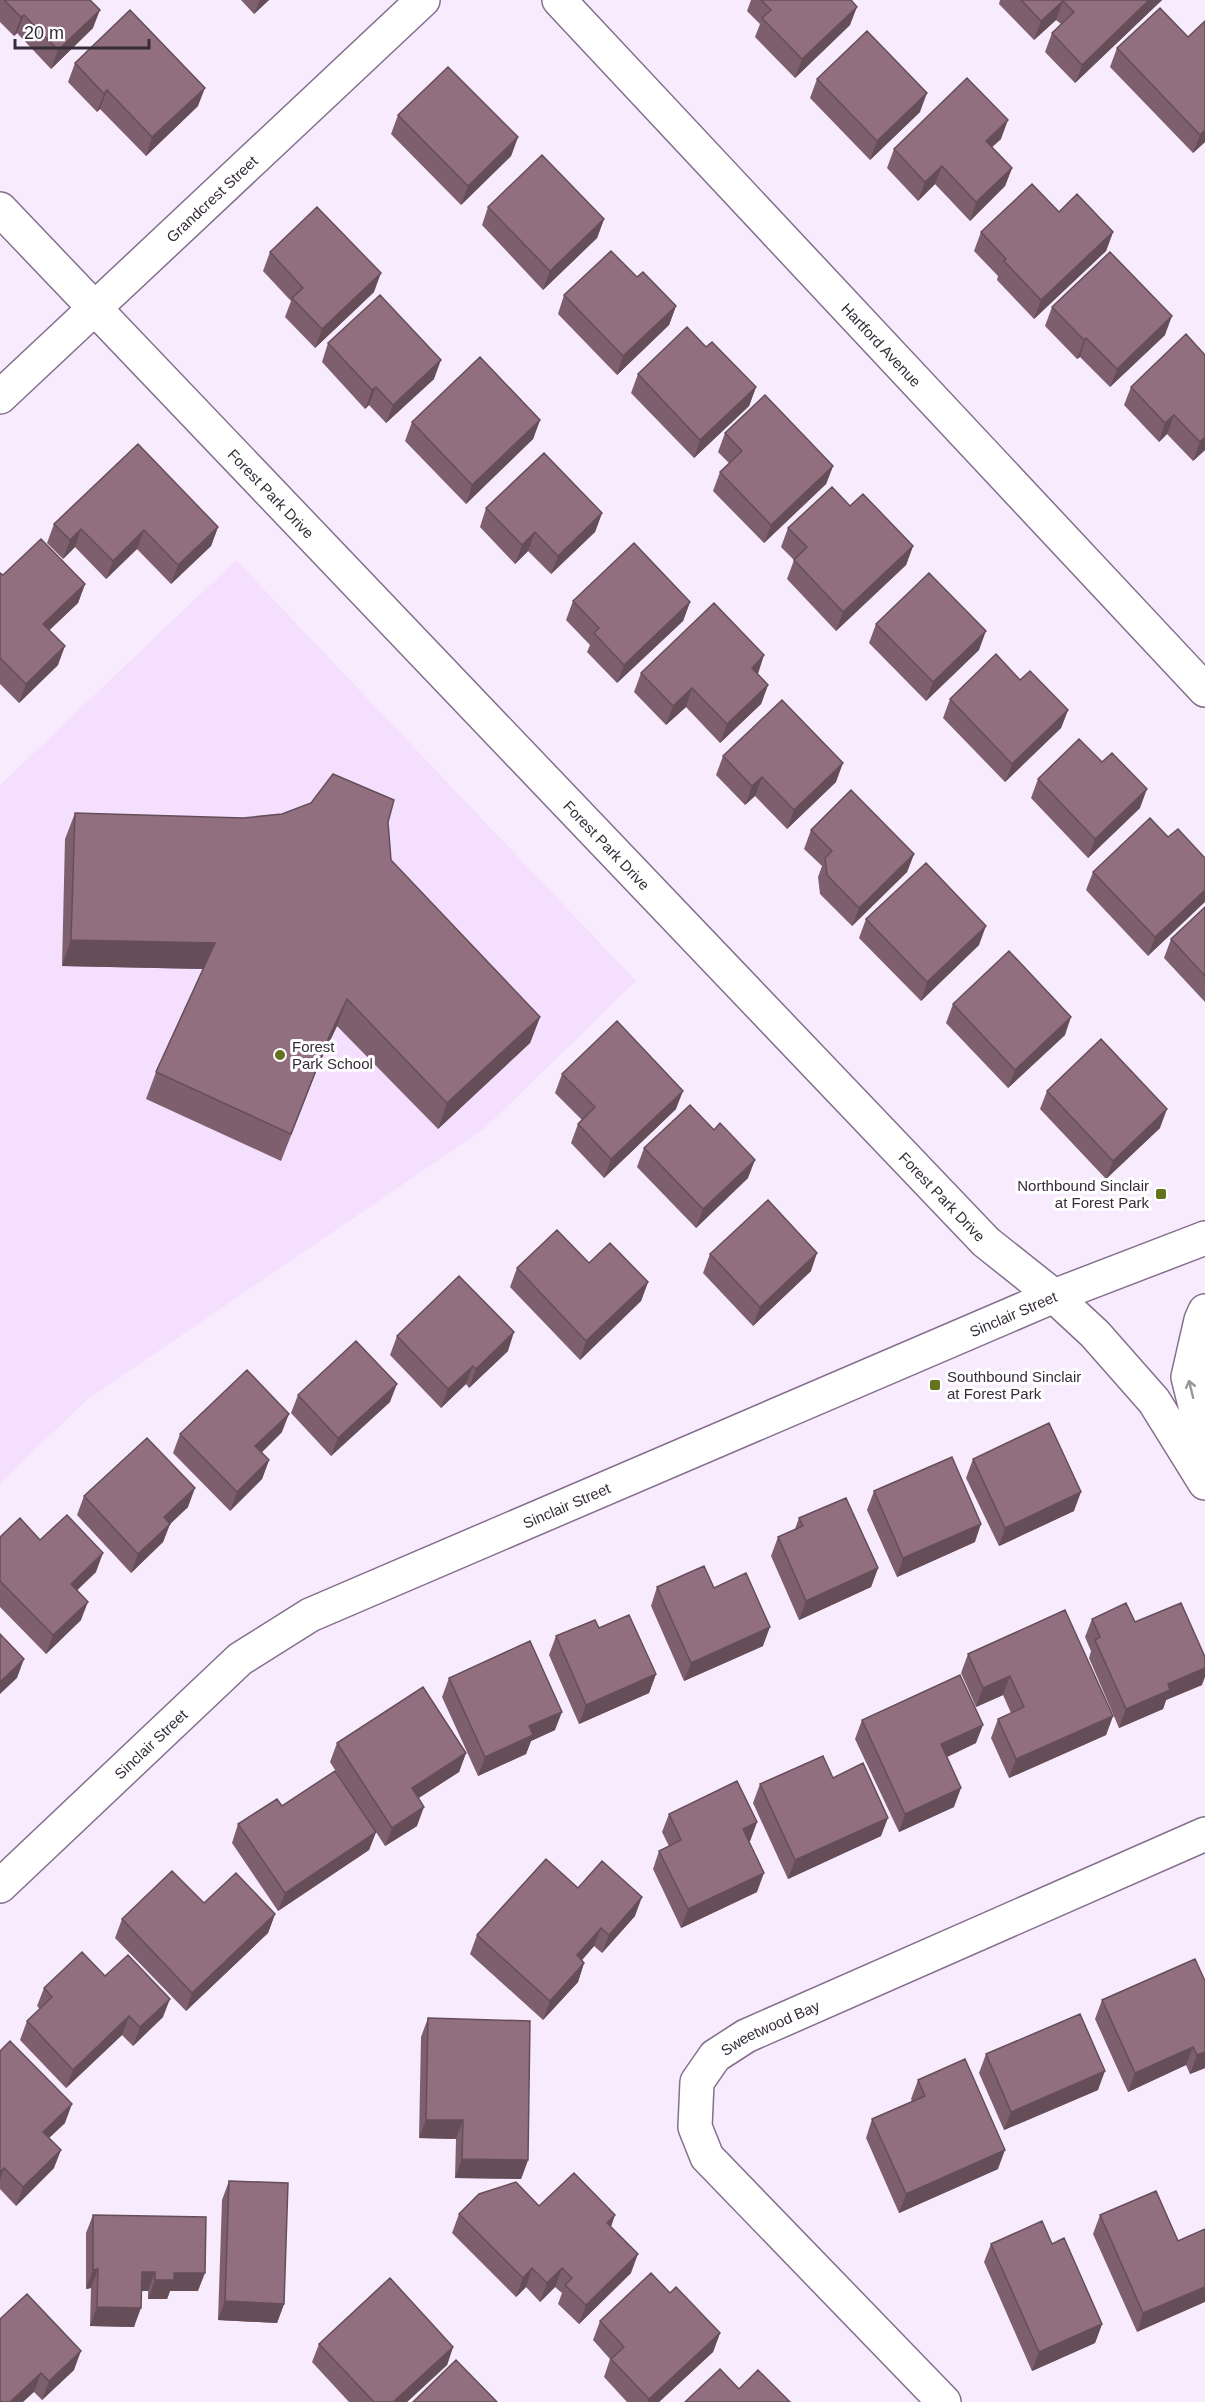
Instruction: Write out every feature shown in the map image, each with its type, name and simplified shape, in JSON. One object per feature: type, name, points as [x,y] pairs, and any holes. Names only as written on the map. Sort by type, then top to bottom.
[{"type":"street","name":"Grandcrest Street","points":[[0,397],[423,0]]},
{"type":"street","name":"Hartford Avenue","points":[[559,0],[1205,690]]},
{"type":"street","name":"Forest Park Drive","points":[[0,209],[986,1242],[1054,1296],[1095,1334],[1154,1401],[1205,1483]]},
{"type":"street","name":"Sinclair Street","points":[[0,1886],[240,1659],[310,1615],[1054,1296],[1205,1238]]},
{"type":"street","points":[[1205,1311],[1188,1377],[1205,1446]]},
{"type":"street","name":"Sweetwood Bay","points":[[944,2402],[707,2157],[695,2127],[697,2082],[715,2056],[746,2036],[1205,1834]]},
{"type":"shaded area","name":"Forest Park School","points":[[236,560],[636,981],[484,1129],[88,1399],[0,1483],[0,785]]},
{"type":"building","points":[[4,0],[90,0],[100,10],[58,50],[24,15],[21,17]]},
{"type":"building","points":[[761,0],[851,0],[857,7],[802,59],[762,18],[771,10]]},
{"type":"building","points":[[1021,0],[1149,0],[1082,65],[1052,33],[1074,12],[1063,1],[1041,21]]},
{"type":"building","points":[[1160,8],[1188,37],[1205,21],[1205,130],[1200,135],[1117,48]]},
{"type":"building","points":[[130,10],[205,88],[152,137],[107,90],[104,94],[75,63]]},
{"type":"building","points":[[867,31],[927,93],[877,141],[817,79]]},
{"type":"building","points":[[448,67],[518,137],[468,186],[398,115]]},
{"type":"building","points":[[967,78],[1008,120],[986,141],[1012,168],[976,202],[942,166],[925,182],[894,149]]},
{"type":"building","points":[[542,155],[604,219],[550,271],[488,207]]},
{"type":"building","points":[[1032,184],[1059,212],[1077,194],[1113,232],[1041,300],[1004,261],[1006,259],[981,232]]},
{"type":"building","points":[[317,207],[381,273],[322,329],[292,298],[303,288],[270,252]]},
{"type":"building","points":[[611,251],[637,277],[643,272],[676,306],[623,356],[564,295]]},
{"type":"building","points":[[1110,252],[1172,316],[1117,369],[1052,307]]},
{"type":"building","points":[[380,295],[441,360],[393,405],[376,387],[372,390],[328,343]]},
{"type":"building","points":[[687,327],[706,347],[712,342],[756,387],[700,440],[638,374]]},
{"type":"building","points":[[1186,334],[1205,355],[1205,437],[1200,442],[1174,415],[1165,423],[1131,387]]},
{"type":"building","points":[[480,357],[540,420],[472,485],[412,422]]},
{"type":"building","points":[[765,395],[833,466],[771,525],[720,472],[742,451],[725,433]]},
{"type":"building","points":[[138,444],[218,527],[178,565],[144,530],[113,561],[81,529],[70,540],[54,524]]},
{"type":"building","points":[[544,453],[602,513],[558,556],[535,532],[522,545],[486,508]]},
{"type":"building","points":[[832,487],[850,506],[863,494],[913,546],[843,612],[794,560],[807,547],[788,528]]},
{"type":"building","points":[[41,539],[85,584],[43,624],[65,646],[26,684],[0,658],[0,573],[3,575]]},
{"type":"building","points":[[634,543],[690,602],[624,665],[594,633],[599,628],[573,601]]},
{"type":"building","points":[[929,573],[986,631],[933,682],[876,624]]},
{"type":"building","points":[[714,603],[764,655],[752,668],[768,685],[727,724],[692,688],[673,706],[641,673]]},
{"type":"building","points":[[996,654],[1020,680],[1030,671],[1068,710],[1012,764],[950,699]]},
{"type":"building","points":[[782,700],[843,763],[794,810],[762,777],[752,786],[723,756]]},
{"type":"building","points":[[1079,739],[1102,762],[1112,753],[1147,789],[1095,839],[1038,779]]},
{"type":"building","points":[[333,774],[394,800],[388,822],[391,860],[540,1017],[447,1103],[347,999],[329,1037],[291,1134],[156,1072],[215,943],[71,940],[75,813],[243,818],[282,814],[311,803]]},
{"type":"building","points":[[851,790],[914,854],[859,908],[827,875],[825,858],[832,851],[811,830]]},
{"type":"building","points":[[1150,818],[1168,837],[1178,829],[1205,858],[1205,890],[1155,937],[1093,872]]},
{"type":"building","points":[[926,863],[986,926],[927,982],[866,919]]},
{"type":"building","points":[[1205,907],[1205,976],[1171,939]]},
{"type":"building","points":[[1009,951],[1071,1017],[1015,1070],[953,1004]]},
{"type":"building","points":[[617,1021],[683,1091],[611,1159],[578,1124],[595,1107],[562,1074]]},
{"type":"building","points":[[1101,1039],[1167,1109],[1113,1161],[1047,1091]]},
{"type":"building","points":[[690,1105],[714,1130],[720,1123],[755,1160],[703,1209],[644,1148]]},
{"type":"building","points":[[768,1200],[817,1253],[760,1307],[710,1254]]},
{"type":"building","points":[[557,1230],[589,1263],[610,1243],[648,1282],[586,1341],[517,1268]]},
{"type":"building","points":[[459,1276],[514,1332],[476,1369],[473,1366],[448,1389],[397,1336]]},
{"type":"building","points":[[356,1341],[397,1384],[338,1438],[298,1395]]},
{"type":"building","points":[[247,1370],[289,1414],[255,1446],[269,1460],[237,1492],[180,1434]]},
{"type":"building","points":[[1049,1423],[1081,1492],[1005,1528],[973,1459]]},
{"type":"building","points":[[147,1438],[195,1488],[164,1517],[170,1524],[138,1554],[84,1496]]},
{"type":"building","points":[[952,1457],[981,1524],[903,1558],[874,1491]]},
{"type":"building","points":[[846,1498],[878,1568],[806,1601],[778,1537],[803,1526],[799,1518]]},
{"type":"building","points":[[67,1515],[103,1553],[71,1584],[88,1602],[53,1635],[0,1581],[0,1537],[20,1518],[40,1540]]},
{"type":"building","points":[[704,1566],[714,1588],[746,1573],[770,1627],[691,1663],[657,1587]]},
{"type":"building","points":[[1126,1603],[1135,1622],[1181,1603],[1205,1657],[1205,1668],[1168,1684],[1170,1690],[1126,1709],[1095,1640],[1100,1637],[1092,1619]]},
{"type":"building","points":[[1065,1610],[1113,1716],[1016,1759],[998,1719],[1024,1707],[1010,1676],[983,1688],[968,1654]]},
{"type":"building","points":[[629,1615],[656,1674],[586,1705],[556,1636],[595,1620],[599,1628]]},
{"type":"building","points":[[0,1634],[24,1659],[0,1682]]},
{"type":"building","points":[[530,1641],[562,1712],[529,1726],[533,1735],[485,1757],[449,1678]]},
{"type":"building","points":[[960,1675],[983,1725],[941,1744],[961,1788],[905,1814],[862,1720]]},
{"type":"building","points":[[423,1687],[466,1753],[412,1788],[424,1807],[392,1828],[337,1743]]},
{"type":"building","points":[[823,1756],[833,1778],[863,1763],[888,1818],[795,1860],[760,1784]]},
{"type":"building","points":[[335,1771],[376,1832],[285,1893],[238,1824],[277,1799],[282,1806]]},
{"type":"building","points":[[737,1781],[757,1822],[743,1829],[764,1873],[688,1909],[659,1851],[681,1840],[669,1814]]},
{"type":"building","points":[[546,1859],[578,1888],[602,1861],[642,1897],[609,1935],[601,1928],[577,1955],[584,1963],[550,2001],[477,1935]]},
{"type":"building","points":[[172,1871],[204,1903],[236,1873],[275,1914],[192,1993],[122,1919]]},
{"type":"building","points":[[82,1952],[105,1976],[128,1955],[170,1999],[140,2027],[129,2016],[73,2070],[27,2021],[52,1997],[44,1988]]},
{"type":"building","points":[[1195,1959],[1205,1981],[1205,2052],[1197,2055],[1193,2047],[1135,2073],[1102,2000]]},
{"type":"building","points":[[1080,2014],[1105,2071],[1011,2112],[986,2054]]},
{"type":"building","points":[[428,2018],[530,2021],[528,2160],[462,2159],[463,2120],[426,2120]]},
{"type":"building","points":[[10,2041],[72,2104],[43,2132],[61,2150],[23,2187],[4,2168],[0,2172],[0,2051]]},
{"type":"building","points":[[965,2059],[1005,2150],[906,2194],[872,2119],[925,2096],[918,2080]]},
{"type":"building","points":[[574,2173],[615,2215],[607,2223],[638,2254],[586,2305],[565,2285],[572,2278],[562,2268],[547,2283],[532,2268],[523,2278],[459,2214],[479,2194],[516,2182],[539,2206]]},
{"type":"building","points":[[229,2181],[288,2183],[284,2304],[225,2301]]},
{"type":"building","points":[[1156,2191],[1178,2241],[1205,2229],[1205,2287],[1143,2313],[1100,2215]]},
{"type":"building","points":[[93,2215],[206,2217],[205,2273],[174,2273],[174,2280],[155,2280],[155,2272],[142,2272],[141,2308],[97,2307],[98,2269],[93,2270]]},
{"type":"building","points":[[1042,2221],[1052,2244],[1064,2238],[1102,2324],[1039,2352],[991,2244]]},
{"type":"building","points":[[651,2273],[670,2293],[676,2287],[720,2333],[649,2399],[611,2359],[624,2347],[600,2321]]},
{"type":"building","points":[[390,2278],[453,2347],[393,2402],[374,2402],[319,2344]]},
{"type":"building","points":[[27,2294],[81,2351],[49,2381],[41,2373],[10,2402],[0,2402],[0,2319]]},
{"type":"building","points":[[456,2360],[497,2402],[413,2402]]},
{"type":"building","points":[[720,2369],[739,2389],[758,2370],[790,2402],[685,2402]]},
{"type":"place","name":"Forest Park School","points":[[280,1055]]},
{"type":"place","name":"Northbound Sinclair at Forest Park","points":[[1161,1194]]},
{"type":"place","name":"Southbound Sinclair at Forest Park","points":[[935,1385]]}]
